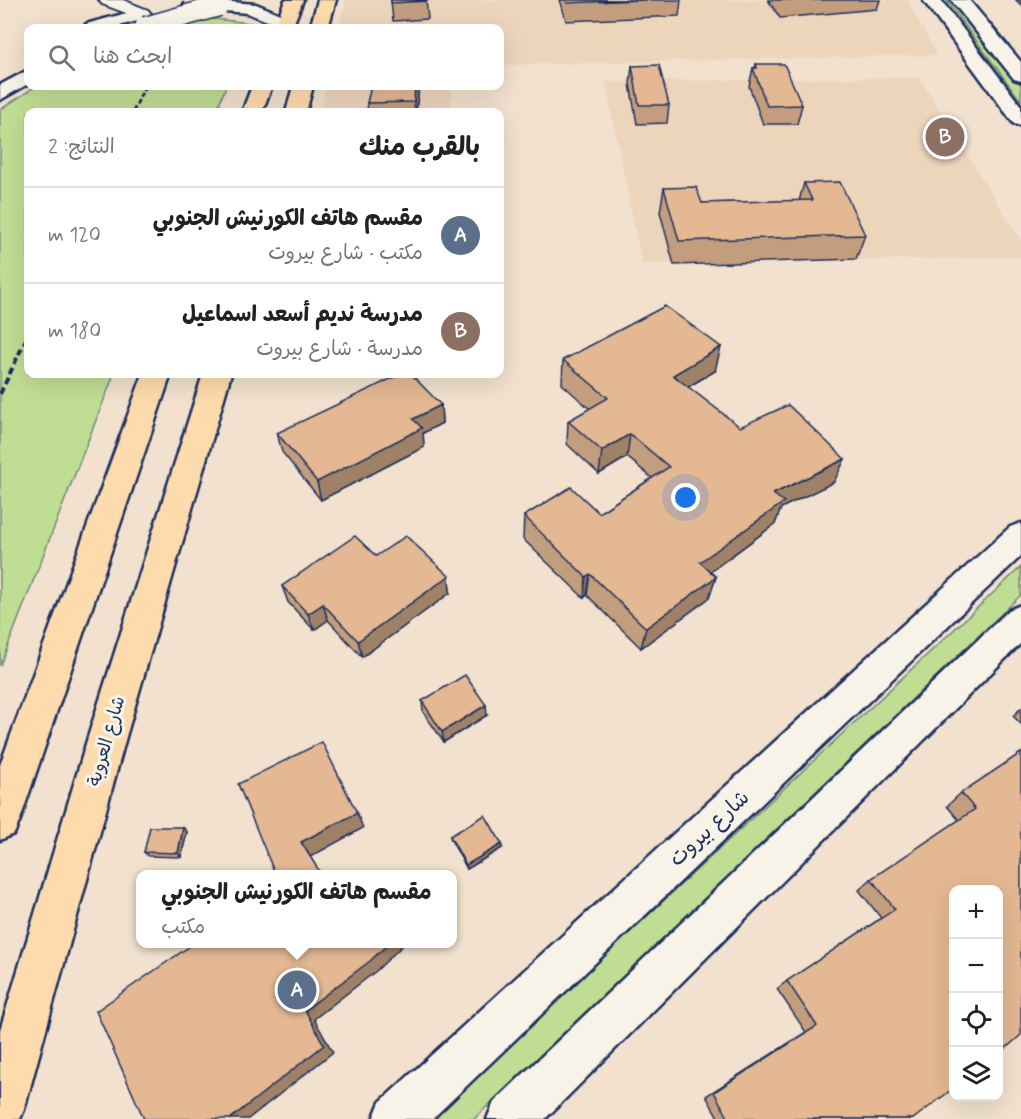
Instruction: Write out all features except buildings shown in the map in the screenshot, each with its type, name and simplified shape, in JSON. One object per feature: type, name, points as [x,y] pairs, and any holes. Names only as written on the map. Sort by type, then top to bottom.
[{"type":"main road","points":[[142,23],[190,0]]},
{"type":"main road","points":[[285,24],[294,0]]},
{"type":"main road","points":[[320,24],[327,0]]},
{"type":"main road","points":[[932,0],[1021,120]]},
{"type":"main road","points":[[960,0],[1021,75]]},
{"type":"main road","points":[[142,23],[219,6],[250,8],[280,24]]},
{"type":"main road","points":[[0,74],[24,59]]},
{"type":"main road","points":[[0,94],[24,79]]},
{"type":"main road","points":[[254,108],[260,90]]},
{"type":"main road","points":[[297,108],[302,90]]},
{"type":"main road","points":[[0,820],[156,378]]},
{"type":"main road","name":"شارع العروبة","points":[[0,1110],[107,737],[216,378]]},
{"type":"main road","name":"شارع بيروت","points":[[397,1119],[1021,536]]},
{"type":"main road","points":[[511,1119],[1021,620]]},
{"type":"street","points":[[108,0],[142,23]]},
{"type":"shaded area","points":[[346,0],[907,0],[937,55],[504,65],[504,24],[340,24]]},
{"type":"shaded area","points":[[919,77],[1021,241],[1021,257],[642,264],[605,82]]},
{"type":"shaded area","points":[[325,90],[452,90],[451,108],[322,108]]},
{"type":"green space","points":[[946,0],[956,0],[1021,85],[1021,101]]},
{"type":"green space","points":[[206,18],[251,23],[250,24],[187,24]]},
{"type":"green space","points":[[30,90],[224,90],[218,108],[24,108],[24,378],[112,378],[0,666],[0,110]]},
{"type":"green space","points":[[1021,567],[1021,595],[474,1119],[430,1119]]},
{"type":"railway","points":[[173,24],[185,0]]},
{"type":"railway","points":[[135,108],[143,90]]},
{"type":"railway","points":[[0,394],[24,343]]},
{"type":"place","name":"مدرسة نديم أسعد اسماعيل","points":[[945,137]]},
{"type":"place","name":"مقسم هاتف الكورنيش الجنوبي","points":[[297,990]]}]
